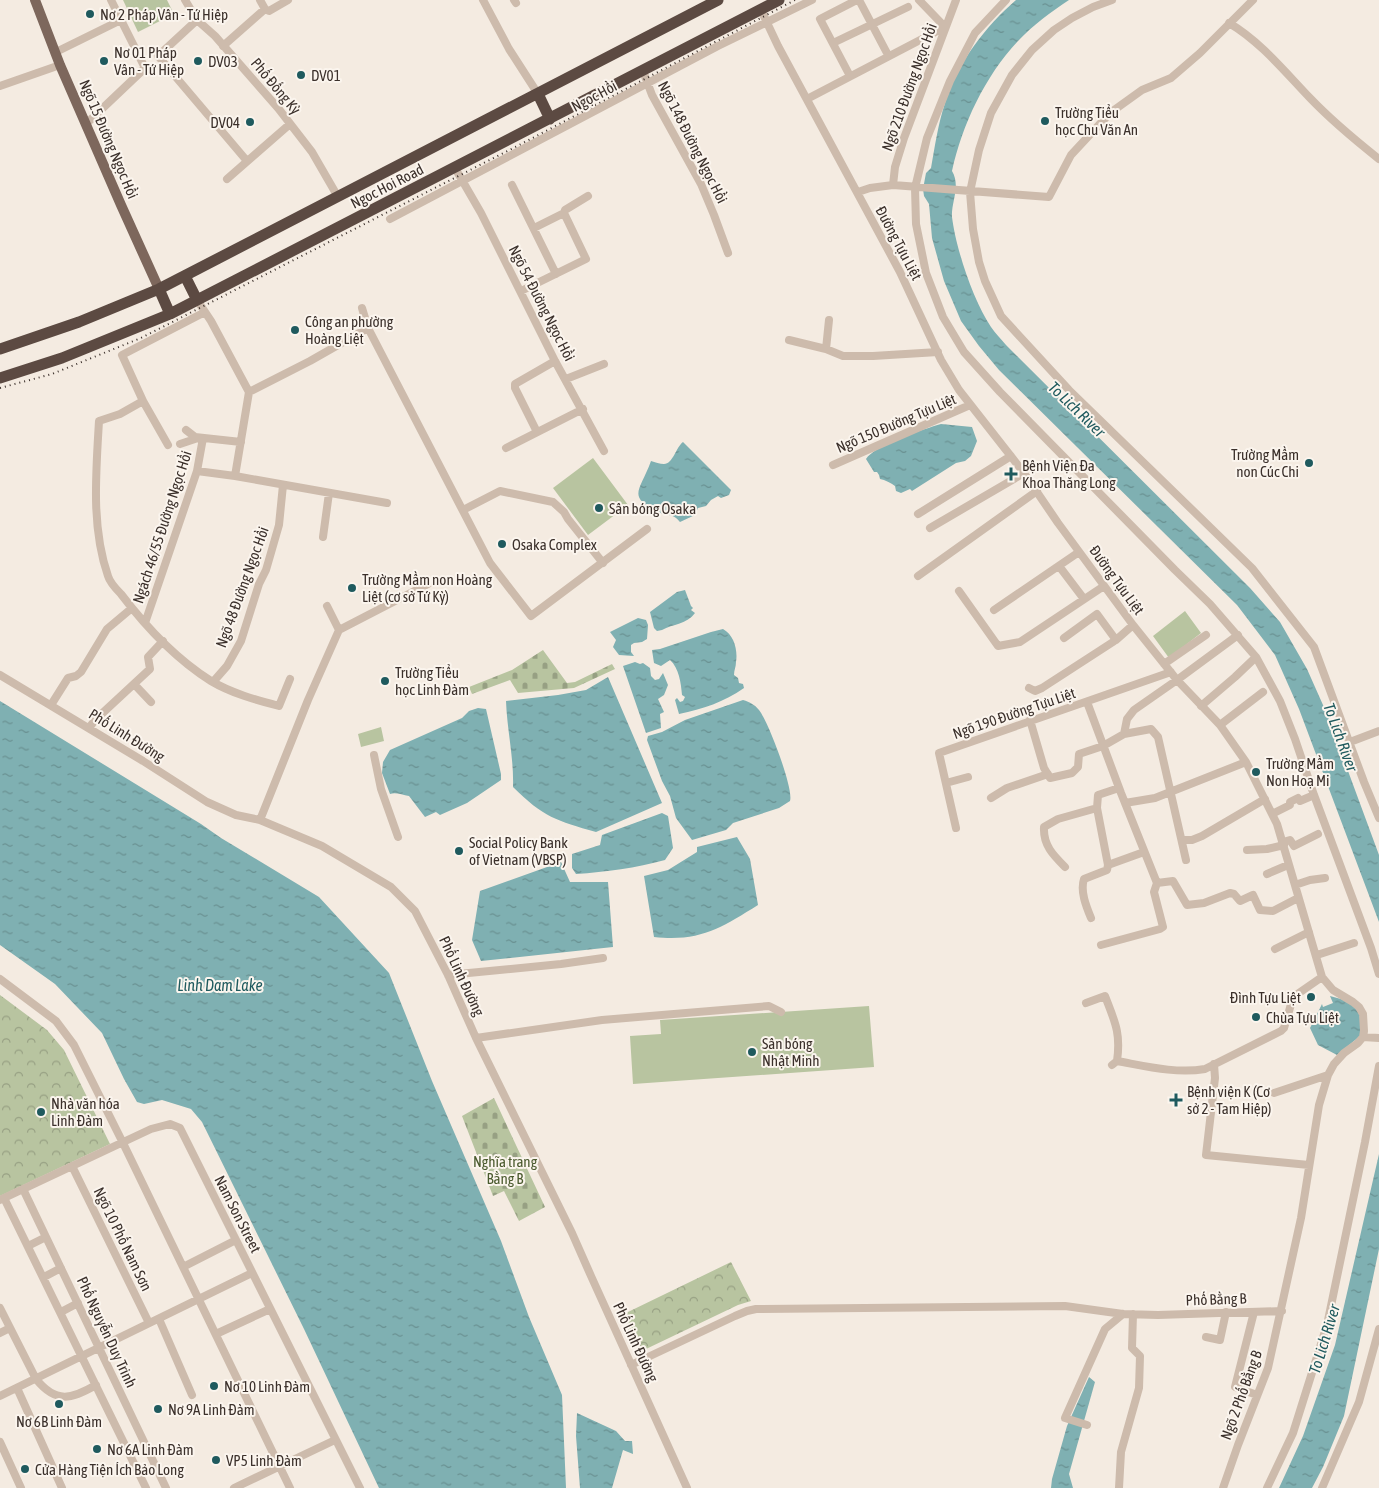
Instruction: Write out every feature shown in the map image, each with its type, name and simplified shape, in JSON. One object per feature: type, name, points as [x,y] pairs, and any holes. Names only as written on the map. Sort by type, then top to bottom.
[{"type":"highway","name":"Ngoc Hoi Road","points":[[0,349],[80,322],[185,276],[718,0]]},
{"type":"highway","name":"Ngoc Hoi Road","points":[[0,378],[62,358],[170,314],[779,0]]},
{"type":"highway","points":[[538,94],[550,119]]},
{"type":"highway","points":[[185,276],[197,300]]},
{"type":"highway","points":[[159,288],[170,314]]},
{"type":"main road","name":"Ngõ 15 Đường Ngọc Hồi","points":[[35,0],[60,65],[159,288]]},
{"type":"street","points":[[86,124],[145,68],[111,0]]},
{"type":"street","name":"Phố Đống Kỳ","points":[[185,0],[197,20],[223,46],[312,152],[338,197]]},
{"type":"street","points":[[260,0],[269,11],[288,0]]},
{"type":"street","points":[[483,0],[509,50],[538,94]]},
{"type":"street","name":"Ngọc Hồi","points":[[390,219],[766,22],[812,0]]},
{"type":"street","points":[[850,76],[820,19],[858,0],[888,55]]},
{"type":"street","points":[[807,98],[945,27],[920,0]]},
{"type":"street","name":"Ngõ 210 Đường Ngọc Hồi","points":[[893,185],[895,167],[904,138],[956,0]]},
{"type":"street","points":[[1006,0],[975,33],[950,81],[926,138],[918,188],[916,224],[926,273],[943,317],[964,352],[1000,392],[1210,604],[1256,656],[1280,701],[1295,738],[1379,974]]},
{"type":"street","points":[[1112,0],[1086,10],[1054,30],[1032,50],[1012,75],[991,113],[967,191],[979,262],[985,281],[1001,316],[1069,390],[1252,568],[1314,647],[1379,818]]},
{"type":"street","points":[[858,192],[870,188],[893,185],[1048,197],[1071,155],[1110,113],[1142,90],[1171,78],[1200,53],[1253,0]]},
{"type":"street","points":[[833,43],[908,7]]},
{"type":"street","points":[[223,46],[265,8]]},
{"type":"street","name":"Đường Tựu Liệt","points":[[761,10],[900,272],[951,377],[970,406],[1024,473],[1104,586],[1170,672],[1220,725],[1246,762],[1272,814],[1283,844],[1322,977]]},
{"type":"street","points":[[56,52],[121,20]]},
{"type":"street","points":[[197,20],[158,56],[247,161]]},
{"type":"street","points":[[1229,23],[1275,60],[1311,100],[1352,138],[1379,159]]},
{"type":"street","points":[[0,86],[60,65]]},
{"type":"street","name":"Ngõ 148 Đường Ngọc Hồi","points":[[643,71],[652,96],[701,184],[728,253]]},
{"type":"street","points":[[227,179],[290,124]]},
{"type":"street","name":"Ngõ 54 Đường Ngọc Hồi","points":[[455,168],[464,180],[555,361],[604,451]]},
{"type":"street","points":[[512,185],[556,274]]},
{"type":"street","points":[[534,228],[564,213],[565,210],[588,196]]},
{"type":"street","points":[[521,291],[586,259],[564,213]]},
{"type":"street","points":[[197,300],[249,392],[241,442],[232,476]]},
{"type":"street","points":[[362,308],[368,328],[490,563],[531,616],[647,529]]},
{"type":"street","points":[[168,445],[143,401],[122,355],[205,312]]},
{"type":"street","points":[[826,349],[829,320]]},
{"type":"street","points":[[249,392],[310,361],[368,328]]},
{"type":"street","points":[[789,340],[826,349],[843,356],[938,352]]},
{"type":"street","points":[[537,432],[515,388],[515,384],[555,361]]},
{"type":"street","points":[[566,379],[604,364]]},
{"type":"street","points":[[143,401],[120,414],[99,421],[96,513],[100,550],[109,579],[163,642],[213,682],[246,697],[279,706],[290,679]]},
{"type":"street","name":"Ngõ 150 Đường Tựu Liệt","points":[[833,465],[970,406]]},
{"type":"street","points":[[506,448],[582,409]]},
{"type":"street","points":[[186,430],[199,438]]},
{"type":"street","points":[[180,444],[199,438]]},
{"type":"street","name":"Ngách 46/55 Đường Ngọc Hồi","points":[[145,623],[197,471],[199,438],[241,442]]},
{"type":"street","points":[[918,514],[1011,456]]},
{"type":"street","points":[[197,471],[387,503]]},
{"type":"street","points":[[930,528],[1024,473]]},
{"type":"street","name":"Ngõ 48 Đường Ngọc Hồi","points":[[213,682],[227,666],[241,641],[259,584],[266,570],[279,525],[283,485]]},
{"type":"street","points":[[463,510],[500,491],[553,502],[564,512],[603,563]]},
{"type":"street","points":[[918,576],[1037,492]]},
{"type":"street","points":[[323,537],[329,493]]},
{"type":"street","points":[[994,610],[1079,552]]},
{"type":"street","points":[[1058,566],[1084,600]]},
{"type":"street","points":[[260,820],[308,700],[339,630],[428,584]]},
{"type":"street","points":[[960,591],[998,646],[1020,642],[1104,586]]},
{"type":"street","points":[[327,606],[339,630]]},
{"type":"street","points":[[51,705],[68,678],[76,676],[81,672],[107,629],[132,608]]},
{"type":"street","points":[[1064,638],[1097,614],[1116,640]]},
{"type":"street","points":[[1029,688],[1035,691],[1042,688],[1116,640],[1134,625]]},
{"type":"street","points":[[1164,664],[1206,634]]},
{"type":"street","points":[[1124,734],[1127,719],[1134,710],[1238,635]]},
{"type":"street","points":[[89,728],[95,720],[150,669],[148,657],[163,642]]},
{"type":"street","points":[[1201,706],[1235,678],[1256,656]]},
{"type":"street","name":"Ngõ 190 Đường Tựu Liệt","points":[[956,828],[939,753],[1170,672]]},
{"type":"street","name":"Phố Linh Đường","points":[[0,675],[207,802],[236,815],[260,820],[322,846],[391,887],[415,911],[448,975],[476,1038],[572,1233],[687,1488]]},
{"type":"street","points":[[134,684],[151,702]]},
{"type":"street","points":[[1220,725],[1263,692]]},
{"type":"street","points":[[1087,702],[1157,884],[1154,892],[1163,926],[1160,929],[1101,945]]},
{"type":"street","points":[[1030,720],[1044,768],[1050,778],[1072,773],[1078,767],[1079,754],[1103,746],[1124,734],[1151,730],[1158,737],[1183,840],[1186,860]]},
{"type":"street","points":[[1350,742],[1379,731]]},
{"type":"street","points":[[374,755],[381,789],[398,836]]},
{"type":"street","points":[[1125,803],[1171,793],[1246,762]]},
{"type":"street","points":[[991,798],[1007,788],[1048,774]]},
{"type":"street","points":[[946,783],[968,777]]},
{"type":"street","points":[[1091,918],[1084,899],[1082,882],[1084,879],[1107,870],[1108,865],[1097,808],[1098,795],[1119,788]]},
{"type":"street","points":[[1272,814],[1290,805],[1290,802],[1298,798],[1300,801],[1314,795]]},
{"type":"street","points":[[1183,840],[1192,840],[1202,836],[1265,799]]},
{"type":"street","points":[[1065,867],[1048,850],[1044,827],[1058,819],[1097,808]]},
{"type":"street","points":[[1248,850],[1267,849],[1290,840],[1294,846],[1318,834]]},
{"type":"street","points":[[1108,865],[1144,852]]},
{"type":"street","points":[[1267,874],[1288,865]]},
{"type":"street","points":[[1295,885],[1325,878]]},
{"type":"street","points":[[1157,884],[1173,880],[1187,905],[1204,903],[1230,894],[1234,894],[1240,901],[1253,895],[1260,910],[1273,911],[1298,898]]},
{"type":"street","points":[[1275,949],[1309,932]]},
{"type":"street","points":[[1317,955],[1354,943]]},
{"type":"street","points":[[448,975],[602,958]]},
{"type":"street","points":[[1086,1003],[1105,996],[1119,1034],[1115,1063],[1192,1071],[1205,1069],[1281,1031],[1284,1028],[1292,1001],[1322,977],[1333,990],[1359,1007],[1364,1022],[1363,1037],[1334,1064],[1328,1075],[1319,1105],[1301,1218],[1282,1311]]},
{"type":"street","points":[[0,979],[56,1022],[74,1045],[290,1488]]},
{"type":"street","points":[[476,1038],[640,1016],[770,1006],[781,1012]]},
{"type":"street","points":[[1363,1037],[1379,1038]]},
{"type":"street","points":[[1214,1064],[1216,1078],[1206,1155],[1309,1164]]},
{"type":"street","points":[[1268,1488],[1293,1433],[1327,1324],[1379,1066]]},
{"type":"street","points":[[1274,1093],[1328,1075]]},
{"type":"street","name":"Nam Son Street","points":[[2,1199],[151,1129],[170,1124],[180,1128],[360,1488]]},
{"type":"street","name":"Ngõ 10 Phố Nam Sơn","points":[[72,1166],[149,1323]]},
{"type":"street","name":"Phố Nguyễn Duy Trinh","points":[[23,1189],[166,1488]]},
{"type":"street","points":[[2,1199],[44,1277],[146,1488]]},
{"type":"street","points":[[28,1246],[46,1237]]},
{"type":"street","points":[[183,1266],[236,1240]]},
{"type":"street","points":[[44,1277],[61,1268]]},
{"type":"street","points":[[0,1396],[83,1357],[252,1272]]},
{"type":"street","points":[[61,1312],[78,1303]]},
{"type":"street","name":"Phố Bằng B","points":[[631,1365],[735,1316],[756,1309],[1065,1306],[1123,1314],[1158,1315],[1282,1311]]},
{"type":"street","points":[[0,1308],[36,1379],[43,1388],[51,1393],[75,1396],[96,1385]]},
{"type":"street","points":[[216,1334],[270,1309]]},
{"type":"street","name":"Ngõ 2 Phố Bằng B","points":[[1223,1488],[1268,1368],[1282,1311]]},
{"type":"street","points":[[1206,1337],[1220,1340],[1226,1312]]},
{"type":"street","points":[[1254,1312],[1235,1387],[1257,1395]]},
{"type":"street","points":[[1086,1424],[1067,1418],[1105,1329],[1123,1314]]},
{"type":"street","points":[[1119,1488],[1121,1452],[1139,1388],[1140,1356],[1132,1348],[1132,1314]]},
{"type":"street","points":[[159,1319],[192,1395]]},
{"type":"street","points":[[0,1332],[10,1328]]},
{"type":"street","points":[[1322,1488],[1332,1469],[1361,1395],[1379,1329]]},
{"type":"street","points":[[17,1388],[62,1488]]},
{"type":"street","points":[[234,1488],[335,1440]]},
{"type":"street","points":[[0,1442],[21,1488]]},
{"type":"green space","points":[[123,0],[167,0],[174,14],[138,32]]},
{"type":"green space","points":[[593,458],[628,505],[588,535],[553,488]]},
{"type":"green space","points":[[1185,611],[1201,633],[1169,658],[1153,636]]},
{"type":"green space","points":[[543,650],[567,683],[575,682],[612,664],[615,669],[574,688],[518,693],[510,680],[472,694],[469,687],[512,670]]},
{"type":"green space","points":[[381,727],[384,741],[361,747],[358,734]]},
{"type":"green space","points":[[0,995],[47,1030],[64,1050],[110,1144],[0,1196]]},
{"type":"green space","name":"Sân bóng Nhật Minh","points":[[869,1006],[874,1067],[633,1084],[630,1036],[661,1034],[660,1020]]},
{"type":"green space","name":"Nghĩa trang Bằng B","points":[[494,1098],[545,1207],[519,1221],[504,1191],[493,1196],[462,1116]]},
{"type":"green space","points":[[731,1262],[751,1301],[738,1305],[646,1349],[634,1346],[625,1322],[628,1312]]},
{"type":"water","points":[[1016,0],[1069,0],[1030,30],[1006,55],[985,85],[962,136],[952,171],[955,177],[956,188],[952,217],[957,244],[966,274],[984,316],[1006,345],[1250,588],[1280,622],[1307,669],[1327,714],[1379,855],[1379,922],[1299,709],[1275,655],[1237,605],[999,370],[961,321],[944,281],[932,238],[929,204],[924,196],[923,189],[926,173],[931,168],[943,111],[950,88],[957,74],[983,34]]},
{"type":"water","points":[[941,424],[972,427],[977,441],[971,456],[965,461],[956,463],[912,491],[910,489],[901,493],[896,491],[895,486],[880,479],[877,472],[874,472],[866,459],[879,448],[889,443]]},
{"type":"water","points":[[683,442],[731,490],[729,495],[721,498],[718,496],[706,506],[698,508],[695,515],[680,522],[673,516],[664,515],[652,509],[644,503],[638,493],[651,461],[662,464],[667,463]]},
{"type":"water","points":[[685,590],[693,608],[691,610],[695,613],[684,622],[657,631],[654,628],[650,612],[677,592]]},
{"type":"water","points":[[638,618],[646,620],[648,625],[647,639],[631,645],[631,652],[634,656],[619,655],[613,647],[616,640],[610,632]]},
{"type":"water","points":[[723,629],[730,635],[736,648],[734,675],[738,678],[739,683],[743,684],[744,688],[713,704],[679,714],[675,700],[677,698],[680,702],[685,697],[682,695],[677,671],[670,660],[661,666],[654,663],[652,650]]},
{"type":"water","points":[[635,662],[643,663],[650,668],[651,676],[655,680],[659,679],[663,673],[668,685],[664,695],[658,699],[664,712],[660,714],[661,728],[646,733],[623,666]]},
{"type":"water","points":[[608,677],[662,803],[596,832],[551,817],[533,805],[513,787],[506,701],[586,690]]},
{"type":"water","points":[[743,700],[757,708],[768,727],[788,783],[790,801],[779,808],[733,823],[726,830],[692,840],[676,818],[670,796],[662,781],[647,740],[648,736],[662,732],[685,720]]},
{"type":"water","name":"Linh Dam Lake","points":[[0,701],[319,897],[389,973],[432,1081],[501,1241],[529,1317],[562,1395],[566,1488],[379,1488],[304,1329],[202,1122],[191,1109],[162,1100],[144,1104],[137,1102],[102,1033],[55,984],[0,945]]},
{"type":"water","points":[[478,708],[486,709],[501,780],[467,803],[440,815],[436,812],[425,817],[409,796],[397,793],[390,794],[382,773],[383,762],[390,750],[462,718],[469,711]]},
{"type":"water","points":[[662,813],[668,816],[673,848],[665,860],[610,871],[576,874],[572,868],[572,854],[600,845],[602,835]]},
{"type":"water","points":[[737,837],[750,859],[758,905],[709,932],[684,937],[654,937],[644,876],[668,870],[697,852],[697,847]]},
{"type":"water","points":[[561,862],[570,882],[608,882],[613,947],[481,961],[472,940],[480,891]]},
{"type":"water","points":[[1330,996],[1348,1001],[1362,1014],[1360,1036],[1337,1055],[1318,1045],[1310,1028],[1322,1004],[1323,1007],[1333,1003]]},
{"type":"water","points":[[1379,1154],[1379,1249],[1344,1416],[1323,1467],[1312,1488],[1279,1488],[1303,1436],[1335,1345]]},
{"type":"water","points":[[1089,1377],[1095,1382],[1069,1474],[1073,1488],[1051,1488],[1067,1426]]},
{"type":"water","points":[[577,1413],[616,1431],[625,1441],[632,1441],[633,1454],[623,1450],[612,1488],[580,1488],[576,1436]]},
{"type":"railway","points":[[0,388],[52,374],[141,338],[525,142],[795,0]]},
{"type":"place","name":"Nơ 2 Pháp Vân - Tứ Hiệp","points":[[90,14]]},
{"type":"place","name":"Nơ 01 Pháp Vân - Tứ Hiệp","points":[[104,61]]},
{"type":"place","name":"DV03","points":[[198,61]]},
{"type":"place","name":"DV01","points":[[301,75]]},
{"type":"place","name":"Trường Tiểu học Chu Văn An","points":[[1045,121]]},
{"type":"place","name":"DV04","points":[[250,122]]},
{"type":"place","name":"Công an phường Hoàng Liệt","points":[[295,330]]},
{"type":"place","name":"Trường Mầm non Cúc Chi","points":[[1309,463]]},
{"type":"place","name":"Bệnh Viện Đa Khoa Thăng Long","points":[[1011,474]]},
{"type":"place","name":"Sân bóng Osaka","points":[[599,508]]},
{"type":"place","name":"Osaka Complex","points":[[502,544]]},
{"type":"place","name":"Trường Mầm non Hoàng Liệt (cơ sở Tứ Kỳ)","points":[[352,588]]},
{"type":"place","name":"Trường Tiểu học Linh Đàm","points":[[385,681]]},
{"type":"place","name":"Trường Mầm Non Hoạ Mi","points":[[1256,772]]},
{"type":"place","name":"Social Policy Bank of Vietnam (VBSP)","points":[[459,851]]},
{"type":"place","name":"Đình Tựu Liệt","points":[[1311,997]]},
{"type":"place","name":"Chùa Tựu Liệt","points":[[1256,1017]]},
{"type":"place","name":"Sân bóng Nhật Minh","points":[[752,1052]]},
{"type":"place","name":"Bệnh viện K (Cơ sở 2 - Tam Hiệp)","points":[[1176,1100]]},
{"type":"place","name":"Nhà văn hóa Linh Đàm","points":[[41,1112]]},
{"type":"place","name":"Nơ 10 Linh Đàm","points":[[214,1386]]},
{"type":"place","name":"Nơ 6B Linh Đàm","points":[[59,1404]]},
{"type":"place","name":"Nơ 9A Linh Đàm","points":[[158,1409]]},
{"type":"place","name":"Nơ 6A Linh Đàm","points":[[97,1449]]},
{"type":"place","name":"VP5 Linh Đàm","points":[[216,1460]]},
{"type":"place","name":"Cửa Hàng Tiện Ích Bảo Long","points":[[25,1469]]},
{"type":"water label","name":"To Lich River","points":[[1077,409]]},
{"type":"water label","name":"To Lich River","points":[[1341,737]]},
{"type":"water label","name":"To Lich River","points":[[1324,1339]]}]
